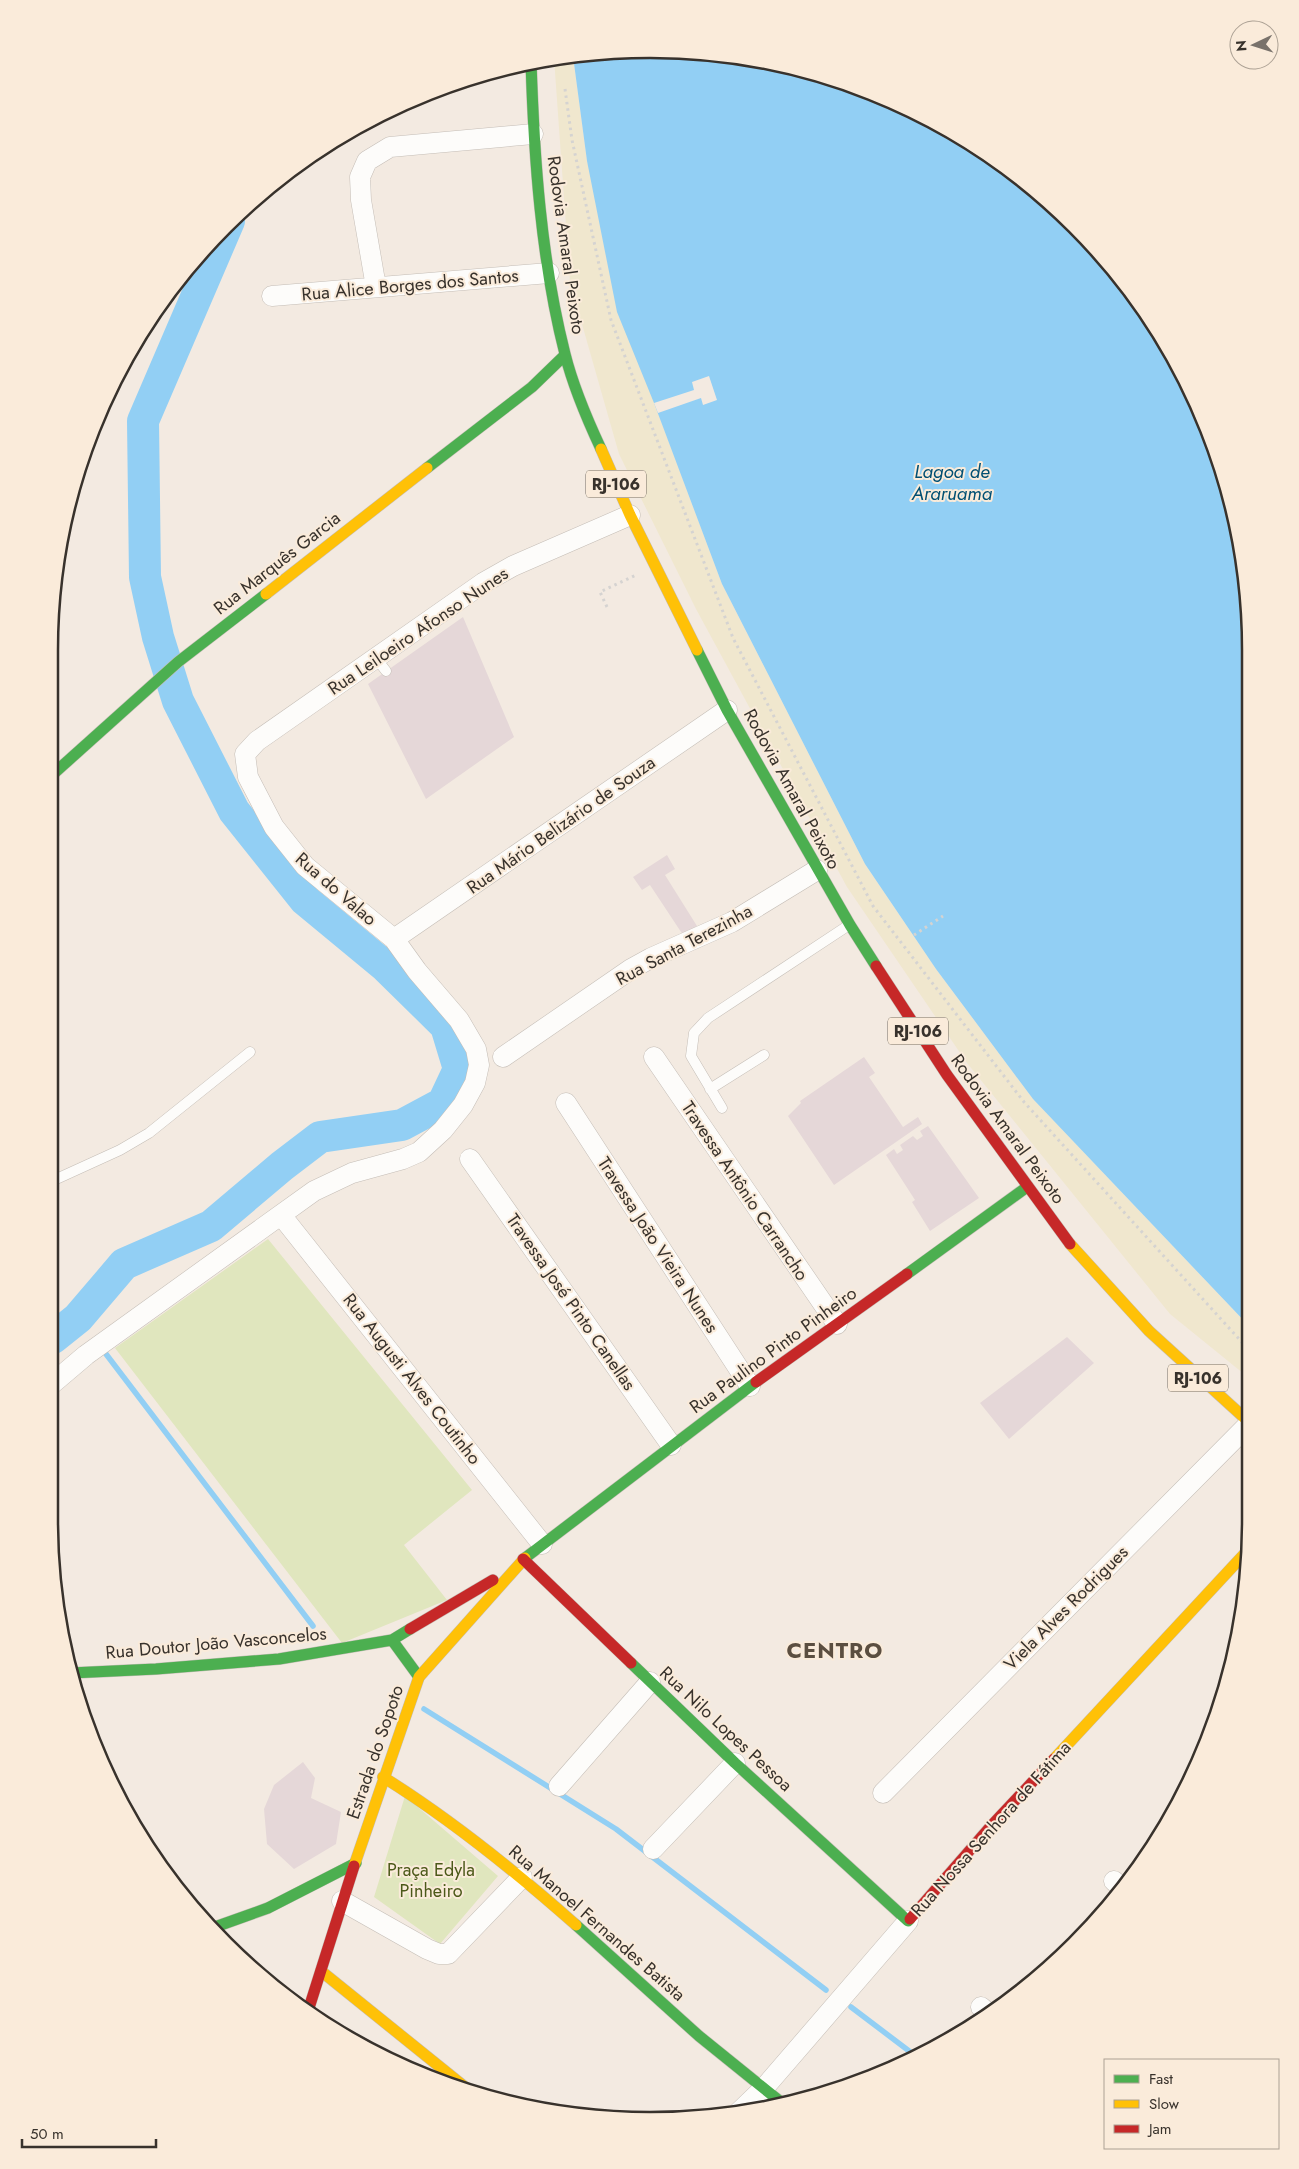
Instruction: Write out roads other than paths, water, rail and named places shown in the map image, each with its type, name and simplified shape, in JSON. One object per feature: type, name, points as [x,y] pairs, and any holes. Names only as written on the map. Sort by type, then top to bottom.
[{"type":"main road","name":"Rodovia Amaral Peixoto","points":[[531,70],[533,134],[549,273],[565,355],[590,425],[630,515],[727,710],[850,925],[932,1052],[1027,1187],[1080,1257],[1149,1332],[1242,1417]]},
{"type":"main road","name":"Rua Marquês Garcia","points":[[58,770],[178,662],[532,387],[565,355]]},
{"type":"main road","points":[[532,387],[575,383]]},
{"type":"main road","name":"Rua Paulino Pinto Pinheiro","points":[[542,1544],[750,1386],[1027,1187]]},
{"type":"main road","name":"Estrada do Sopoto","points":[[310,2004],[383,1777],[419,1677],[523,1559],[542,1544]]},
{"type":"main road","points":[[419,1677],[392,1640],[458,1603],[523,1559]]},
{"type":"main road","name":"Rua Nilo Lopes Pessoa","points":[[523,1559],[735,1763],[908,1921]]},
{"type":"main road","name":"Rua Nossa Senhora de Fátima","points":[[908,1921],[991,1826],[1240,1559]]},
{"type":"main road","points":[[458,1603],[466,1605],[470,1610],[468,1622]]},
{"type":"main road","name":"Rua Doutor João Vasconcelos","points":[[78,1673],[156,1669],[279,1659],[392,1640]]},
{"type":"main road","name":"Rua Manoel Fernandes Batista","points":[[383,1777],[423,1802],[522,1877],[699,2036],[776,2097]]},
{"type":"main road","points":[[219,1926],[268,1908],[356,1863]]},
{"type":"main road","points":[[321,1971],[452,2077]]},
{"type":"street","points":[[376,288],[361,200],[360,176],[367,161],[390,147],[533,134]]},
{"type":"street","name":"Rua Alice Borges dos Santos","points":[[272,296],[549,273]]},
{"type":"street","name":"Rua Leiloeiro Afonso Nunes","points":[[245,754],[257,741],[381,665],[483,583],[513,566],[630,515]]},
{"type":"street","name":"Rua Mário Belizário de Souza","points":[[394,939],[727,710]]},
{"type":"street","name":"Rua do Valao","points":[[58,1379],[86,1355],[232,1248],[314,1191],[337,1179],[420,1152],[443,1130],[463,1106],[475,1083],[479,1065],[476,1049],[459,1020],[417,971],[394,939],[305,866],[274,827],[248,777],[245,754]]},
{"type":"street","name":"Rua Santa Terezinha","points":[[502,1057],[631,969],[651,958],[732,922],[817,870]]},
{"type":"street","name":"Travessa Antônio Carrancho","points":[[654,1057],[837,1324]]},
{"type":"street","name":"Travessa João Vieira Nunes","points":[[566,1103],[750,1386]]},
{"type":"street","name":"Travessa José Pinto Canellas","points":[[470,1158],[671,1445]]},
{"type":"street","name":"Rua Augusti Alves Coutinho","points":[[281,1214],[542,1544]]},
{"type":"street","name":"Viela Alves Rodrigues","points":[[883,1793],[1242,1430]]},
{"type":"street","points":[[559,1786],[650,1682]]},
{"type":"street","points":[[653,1849],[735,1763]]},
{"type":"street","points":[[342,1901],[427,1949],[439,1954],[448,1954],[522,1877]]},
{"type":"street","name":"Rua Nossa Senhora de Fátima","points":[[749,2103],[764,2088],[908,1921]]},
{"type":"lane","points":[[722,1108],[691,1056],[694,1033],[708,1018],[850,925]]},
{"type":"lane","points":[[58,1178],[120,1150],[149,1134],[250,1052]]},
{"type":"lane","points":[[710,1089],[764,1055]]},
{"type":"water","name":"Lagoa de Araruama","points":[[611,59],[688,59],[765,69],[840,89],[876,103],[946,137],[978,157],[1040,204],[1095,259],[1142,321],[1162,354],[1196,423],[1210,459],[1230,534],[1240,611],[1242,650],[1242,1319],[1033,1099],[936,969],[865,864],[722,584],[654,403],[617,312],[587,161],[574,63]]},
{"type":"waterway","points":[[58,1334],[78,1318],[124,1264],[211,1226],[282,1166],[320,1137],[402,1125],[443,1103],[459,1069],[446,1026],[386,967],[305,900],[234,811],[178,701],[158,637],[145,577],[143,421],[220,243]]},
{"type":"waterway","points":[[78,1318],[87,1327]]},
{"type":"waterway","points":[[106,1354],[313,1626]]},
{"type":"waterway","points":[[424,1709],[616,1829],[826,1990]]},
{"type":"waterway","points":[[851,2007],[909,2051]]},
{"type":"district","name":"CENTRO","points":[[835,1650]]},
{"type":"park label","name":"Praça Edyla Pinheiro","points":[[431,1880]]}]
